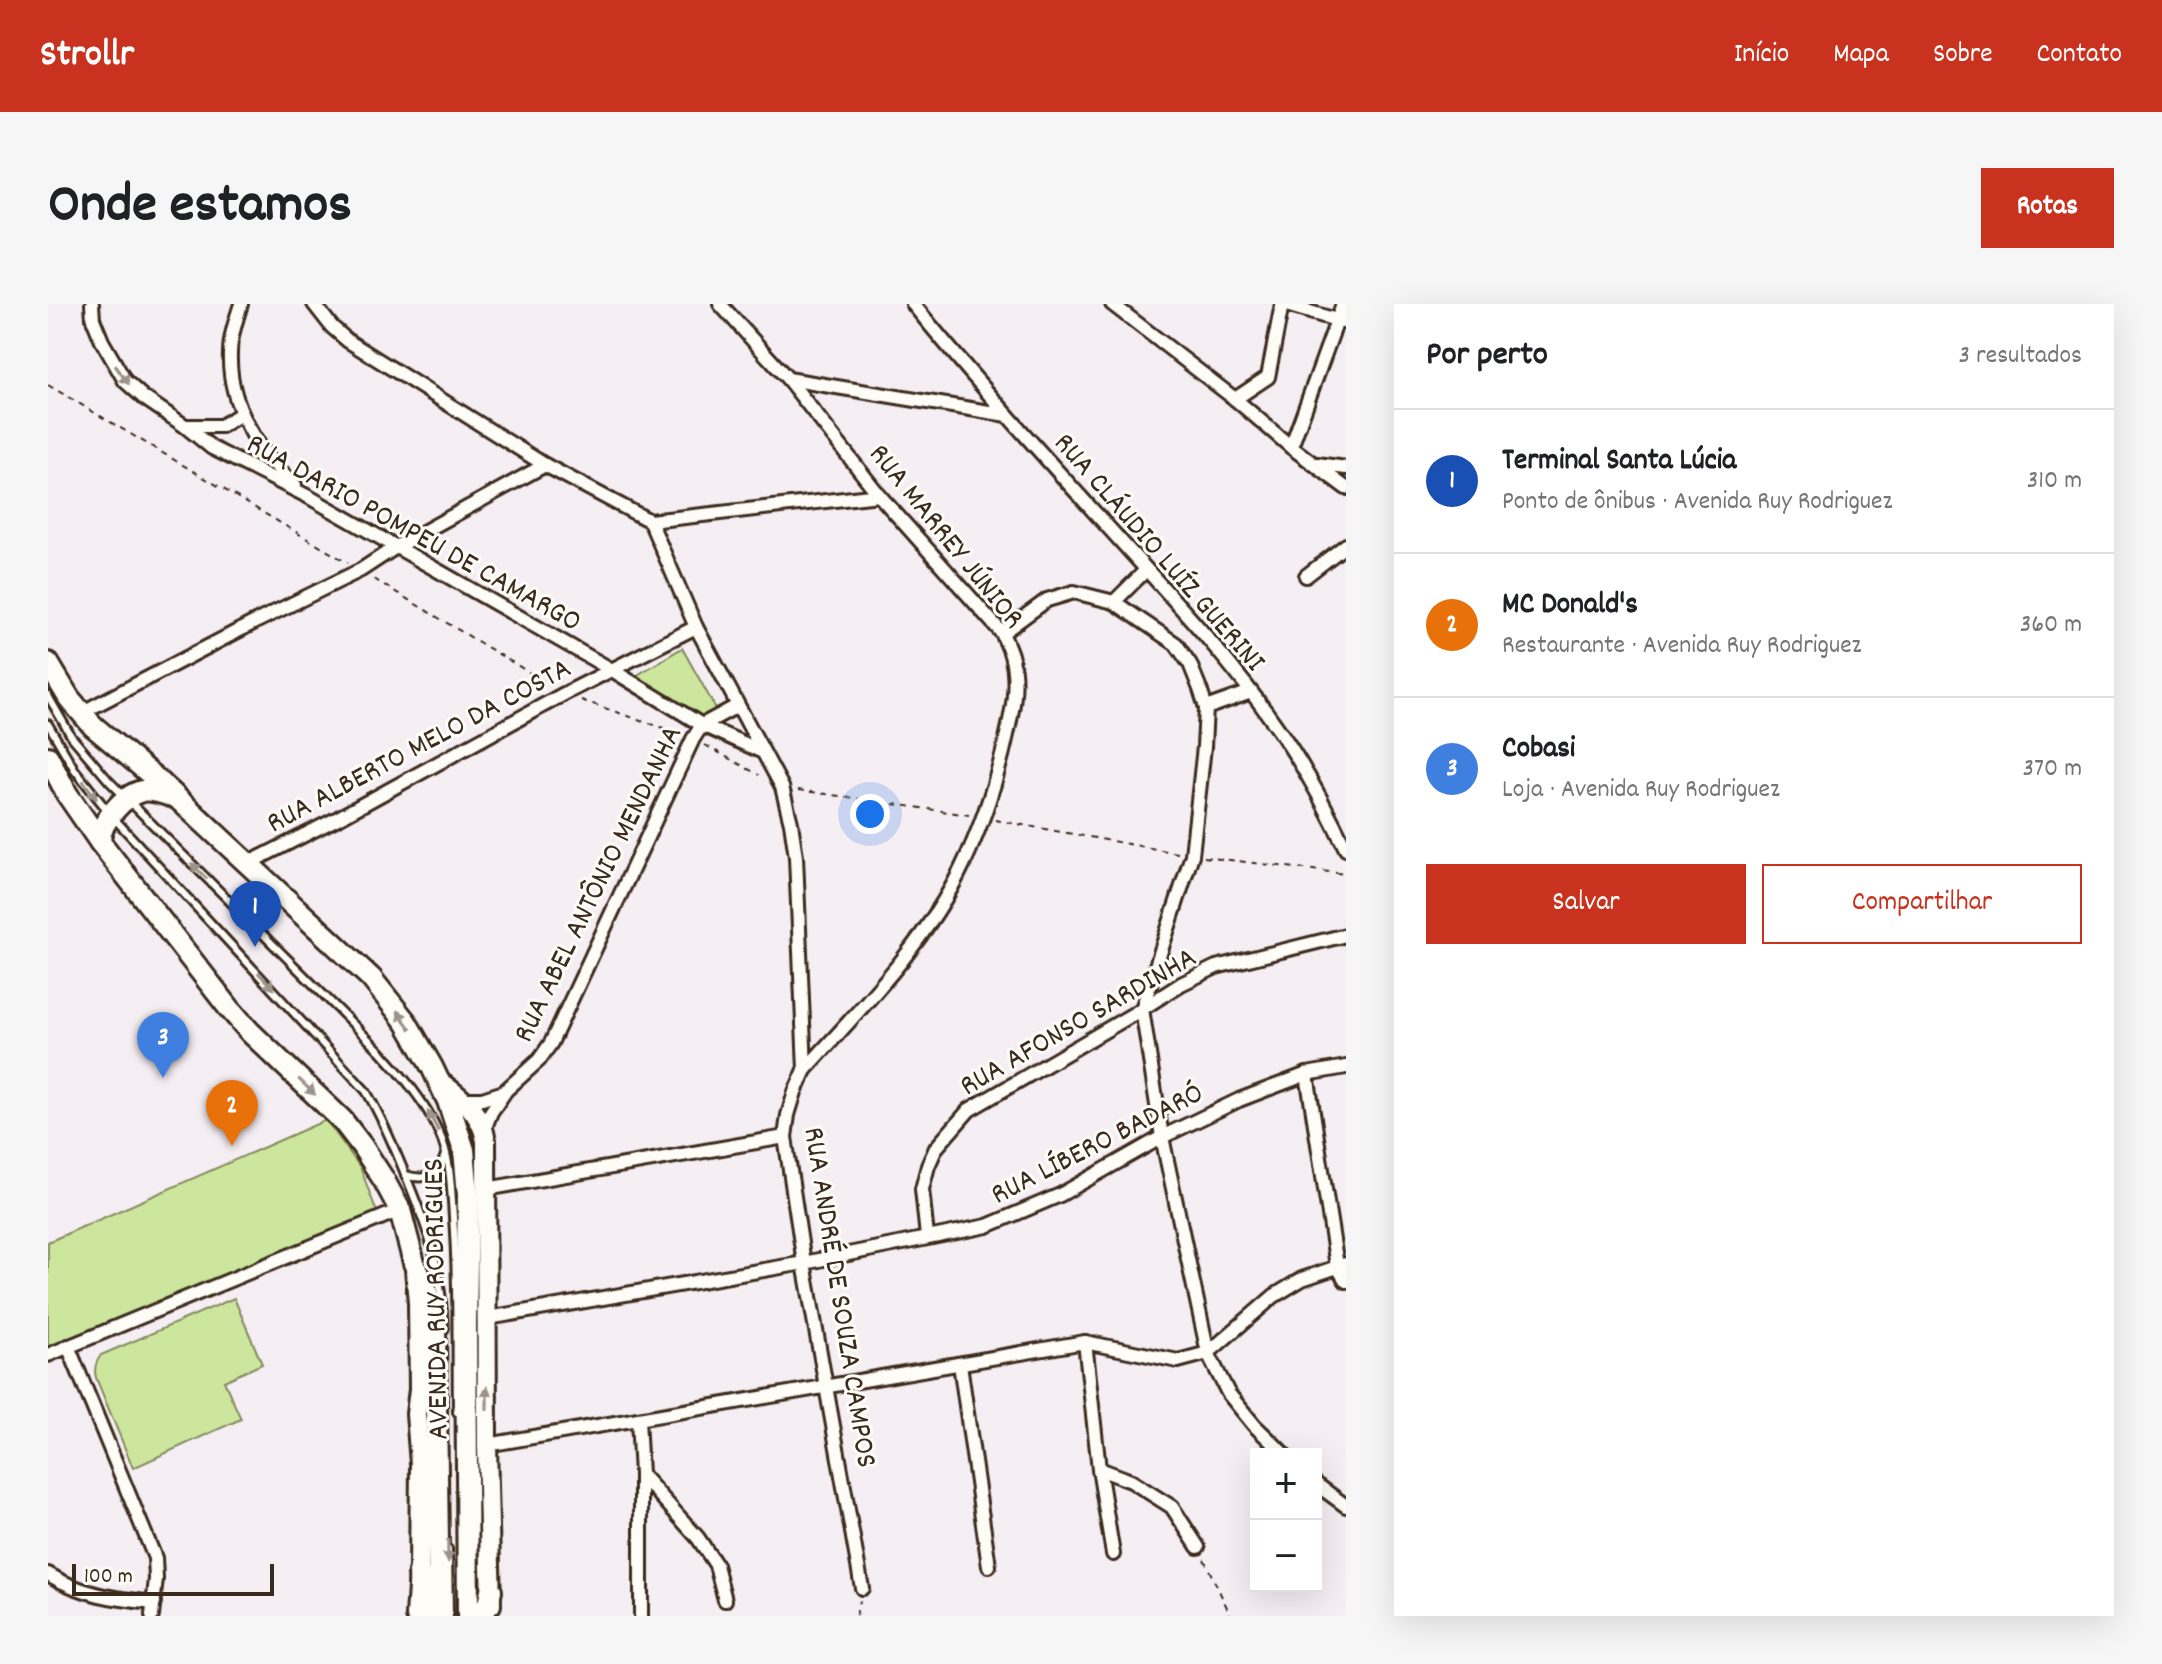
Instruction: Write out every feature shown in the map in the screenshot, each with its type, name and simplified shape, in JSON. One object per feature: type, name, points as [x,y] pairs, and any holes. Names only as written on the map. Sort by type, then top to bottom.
[{"type":"main road","name":"AVENIDA RUY RODRIGUES","points":[[48,663],[55,678],[81,713],[178,798],[371,978],[406,1022],[439,1081],[458,1128],[468,1183],[468,1616]]},
{"type":"main road","name":"AVENIDA RUY RODRIGUES","points":[[48,757],[67,794],[100,842],[250,1032],[342,1120],[377,1169],[400,1210],[414,1263],[427,1292],[435,1331],[439,1616]]},
{"type":"main road","points":[[100,842],[99,834],[111,815],[127,799],[141,791],[178,798]]},
{"type":"main road","points":[[419,1572],[421,1604],[430,1616]]},
{"type":"main road","points":[[479,1616],[488,1605],[491,1591]]},
{"type":"street","name":"RUA DARIO POMPEU DE CAMARGO","points":[[92,304],[93,319],[102,341],[125,381],[212,448],[309,497],[612,670],[702,725],[763,752]]},
{"type":"street","points":[[241,304],[229,356],[241,414],[259,446],[277,469],[309,497]]},
{"type":"street","points":[[314,304],[348,341],[545,465],[650,521],[879,495]]},
{"type":"street","name":"RUA MARREY JÚNIOR","points":[[720,304],[788,379],[879,495],[1002,633],[1011,656],[1014,678],[1013,706],[1001,758],[983,818],[961,869],[938,909],[900,963],[805,1070]]},
{"type":"street","name":"RUA CLÁUDIO LUÍZ GUERINI","points":[[913,304],[1251,692],[1309,776],[1346,849]]},
{"type":"street","points":[[1112,304],[1346,488]]},
{"type":"street","points":[[1235,399],[1268,377],[1282,304],[1342,321]]},
{"type":"street","points":[[1291,447],[1342,321],[1343,304]]},
{"type":"street","points":[[788,379],[1007,415]]},
{"type":"street","points":[[185,426],[221,426],[241,414]]},
{"type":"street","points":[[1315,464],[1346,468]]},
{"type":"street","points":[[81,713],[361,570],[396,547],[545,465]]},
{"type":"street","name":"RUA ANDRÉ DE SOUZA CAMPOS","points":[[650,521],[696,627],[782,787],[791,823],[796,857],[805,1070],[788,1115],[785,1137],[804,1263],[862,1588]]},
{"type":"street","points":[[1306,576],[1346,545]]},
{"type":"street","points":[[1114,602],[1146,570]]},
{"type":"street","points":[[1002,633],[1047,600],[1074,592],[1114,602],[1176,644],[1190,664],[1206,708],[1192,855],[1142,1009],[1162,1137],[1208,1353],[1228,1393],[1278,1448]]},
{"type":"street","points":[[1176,644],[1195,625]]},
{"type":"street","name":"RUA ALBERTO MELO DA COSTA","points":[[249,863],[696,627]]},
{"type":"street","points":[[1206,708],[1251,692]]},
{"type":"street","name":"RUA ABEL ANTÔNIO MENDANHA","points":[[484,1130],[491,1112],[506,1090],[539,1060],[551,1043],[693,739],[702,725],[737,706]]},
{"type":"street","name":"RUA AFONSO SARDINHA","points":[[927,1237],[922,1189],[928,1166],[936,1148],[969,1110],[1181,984],[1216,967],[1346,935]]},
{"type":"street","name":"RUA LÍBERO BADARÓ","points":[[488,1318],[804,1263],[987,1226],[1060,1195],[1162,1137],[1239,1100],[1307,1074],[1346,1067]]},
{"type":"street","points":[[1307,1074],[1346,1281]]},
{"type":"street","points":[[439,1081],[463,1099],[484,1130],[491,1616]]},
{"type":"street","name":"RUA ABEL ANTÔNIO MENDANHA","points":[[463,1099],[482,1099],[506,1090]]},
{"type":"street","points":[[486,1189],[785,1137]]},
{"type":"street","points":[[48,1355],[400,1210]]},
{"type":"street","points":[[414,1263],[419,1389],[416,1414],[420,1464],[416,1616]]},
{"type":"street","points":[[487,1445],[1085,1342],[1178,1361],[1208,1353],[1274,1296],[1302,1279],[1342,1265]]},
{"type":"street","points":[[1085,1342],[1099,1469],[1113,1554]]},
{"type":"street","points":[[48,1574],[91,1594],[153,1609],[155,1558],[68,1346]]},
{"type":"street","points":[[960,1364],[989,1566]]},
{"type":"street","points":[[638,1419],[641,1616]]},
{"type":"street","points":[[1099,1469],[1131,1481],[1172,1507],[1198,1547]]},
{"type":"street","points":[[641,1474],[698,1538],[716,1565],[725,1600]]},
{"type":"street","points":[[1322,1488],[1346,1506]]},
{"type":"lane","points":[[48,696],[71,736],[109,781],[407,1080],[427,1110],[440,1134],[451,1184],[457,1424]]},
{"type":"lane","points":[[48,724],[75,770],[111,815],[351,1074],[375,1107],[435,1253],[441,1286],[444,1341]]},
{"type":"lane","points":[[405,1175],[418,1179],[432,1176],[442,1167],[446,1154]]},
{"type":"lane","points":[[448,1539],[449,1616]]},
{"type":"path","points":[[48,385],[564,694],[693,739],[782,787],[1192,855],[1346,874]]},
{"type":"path","points":[[1198,1547],[1231,1616]]},
{"type":"path","points":[[856,1616],[862,1588]]},
{"type":"green space","points":[[682,648],[716,709],[699,719],[631,679]]},
{"type":"green space","points":[[326,1120],[360,1167],[379,1218],[48,1356],[48,1242]]},
{"type":"green space","points":[[234,1298],[262,1364],[224,1381],[241,1419],[133,1468],[96,1378],[99,1358]]},
{"type":"place","name":"Terminal Santa Lúcia","points":[[255,947]]},
{"type":"place","name":"Cobasi","points":[[163,1078]]},
{"type":"place","name":"MC Donald's","points":[[232,1146]]}]
